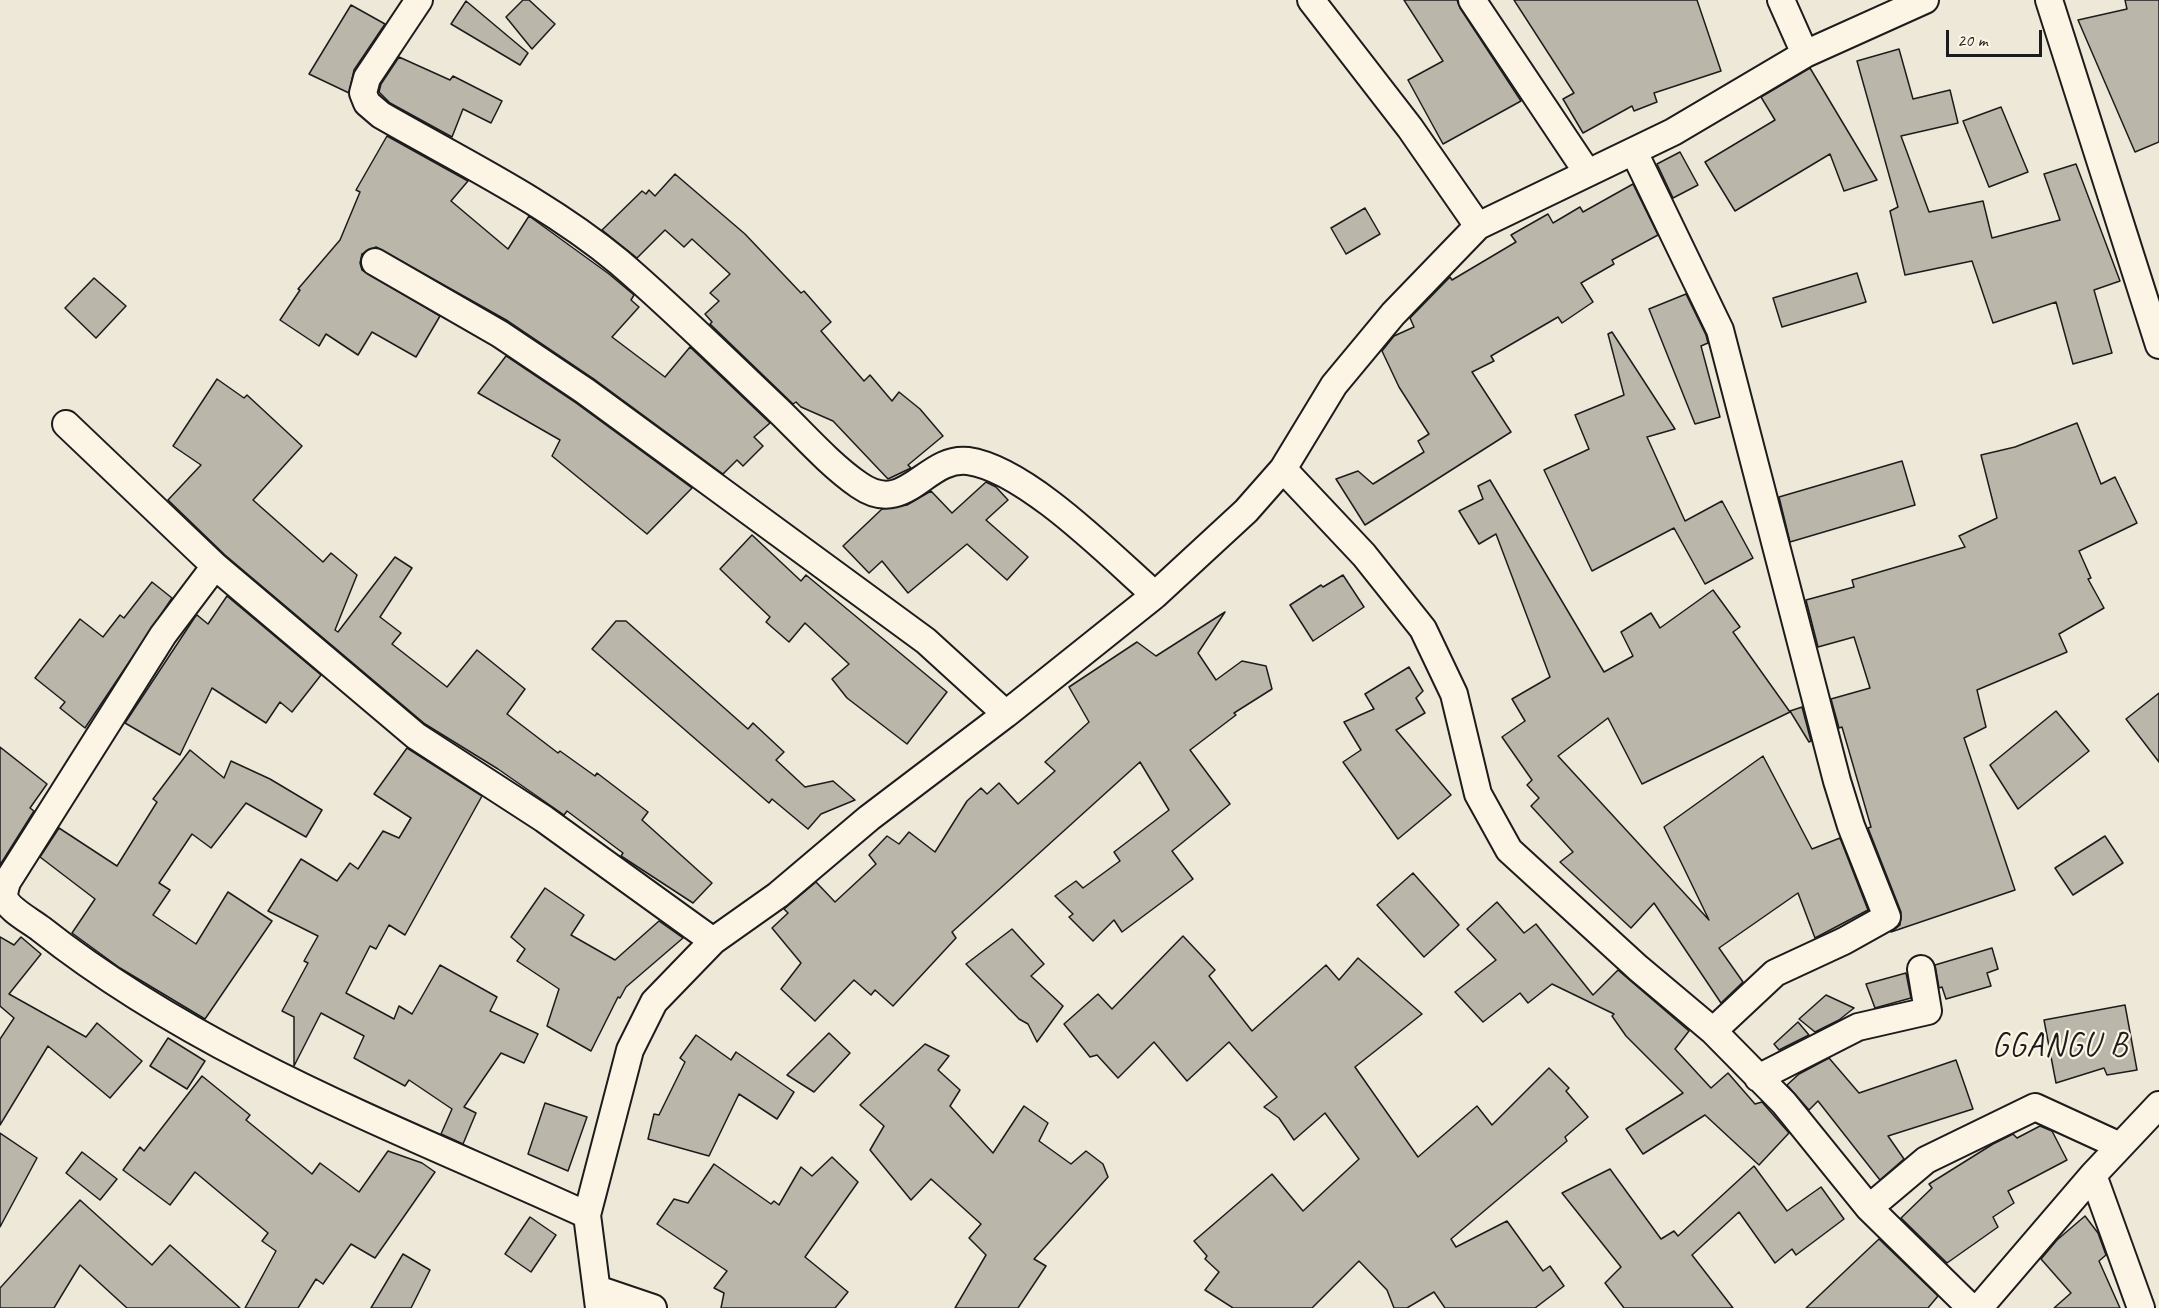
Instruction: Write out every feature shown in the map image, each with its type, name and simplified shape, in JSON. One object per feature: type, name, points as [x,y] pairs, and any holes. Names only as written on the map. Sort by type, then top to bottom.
[{"type":"street","points":[[419,0],[367,78],[363,93],[367,103],[381,115],[549,212],[617,261],[704,339],[834,464],[861,486],[881,495],[897,494],[944,465],[966,461],[987,465],[1036,494],[1070,519],[1155,595]]},
{"type":"street","points":[[1311,0],[1410,128],[1478,226]]},
{"type":"street","points":[[1472,0],[1587,172]]},
{"type":"street","points":[[1781,0],[1805,54]]},
{"type":"street","points":[[653,1308],[598,1299],[587,1215],[630,1050],[654,1002],[713,941],[778,895],[869,818],[1006,714],[1155,595],[1246,512],[1283,469],[1334,385],[1393,314],[1478,226],[1587,172],[1634,152],[1805,54],[1925,0]]},
{"type":"street","points":[[2049,0],[2159,345]]},
{"type":"street","points":[[1634,152],[1720,330],[1837,781],[1851,826],[1887,917],[1844,941],[1775,973],[1713,1031]]},
{"type":"street","points":[[375,262],[500,334],[585,391],[926,642],[1006,714]]},
{"type":"street","points":[[66,424],[215,566],[416,736],[544,819],[713,941]]},
{"type":"street","points":[[1283,469],[1364,555],[1423,629],[1454,694],[1478,794],[1509,850],[1638,968],[1713,1031],[1784,1103],[1869,1208],[1971,1308]]},
{"type":"street","points":[[215,566],[163,635],[7,882],[4,896],[9,905],[53,939],[171,1019],[283,1078],[587,1215]]},
{"type":"street","points":[[1758,1078],[1858,1027],[1928,1011],[1922,969]]},
{"type":"street","points":[[1979,1308],[2093,1175],[2159,1105]]},
{"type":"street","points":[[1869,1208],[1926,1160],[2035,1107],[2120,1146]]},
{"type":"street","points":[[2093,1175],[2141,1308]]},
{"type":"building","points":[[523,0],[529,0],[555,24],[532,49],[506,17]]},
{"type":"building","points":[[1404,0],[1457,0],[1521,101],[1443,144],[1408,80],[1443,61]]},
{"type":"building","points":[[1514,0],[1697,0],[1721,71],[1654,93],[1657,102],[1634,111],[1632,106],[1583,133],[1563,99],[1574,93]]},
{"type":"building","points":[[2125,0],[2159,0],[2159,142],[2135,152],[2078,20],[2127,9]]},
{"type":"building","points":[[466,1],[528,53],[520,65],[451,24]]},
{"type":"building","points":[[351,5],[385,24],[354,70],[349,93],[309,74]]},
{"type":"building","points":[[1899,49],[1913,99],[1950,90],[1958,123],[1901,136],[1929,212],[1983,201],[1992,238],[2060,220],[2044,174],[2076,164],[2120,281],[2094,290],[2112,353],[2073,364],[2056,302],[1993,323],[1972,261],[1905,275],[1890,211],[1898,207],[1857,61]]},
{"type":"building","points":[[399,57],[450,80],[453,76],[502,101],[491,123],[463,109],[452,137],[390,103],[379,92],[381,84]]},
{"type":"building","points":[[1810,68],[1877,180],[1844,191],[1830,154],[1735,211],[1705,162],[1775,120],[1761,97]]},
{"type":"building","points":[[2001,107],[2028,172],[1989,187],[1963,121]]},
{"type":"building","points":[[387,136],[468,181],[451,201],[508,249],[529,216],[609,274],[634,295],[631,300],[639,307],[612,337],[665,377],[690,347],[770,423],[754,437],[763,446],[743,466],[737,460],[723,474],[594,379],[508,321],[376,247],[362,254],[360,263],[362,270],[440,316],[416,357],[372,332],[358,355],[326,334],[319,346],[280,320],[300,290],[298,289],[340,240],[360,192],[356,190]]},
{"type":"building","points":[[1680,152],[1698,185],[1673,198],[1657,164]]},
{"type":"building","points":[[675,174],[745,234],[801,293],[804,291],[831,322],[821,331],[864,381],[870,375],[892,401],[899,392],[920,409],[943,436],[908,465],[911,468],[888,479],[833,421],[801,407],[796,402],[793,404],[710,324],[712,322],[705,314],[719,301],[710,293],[730,274],[692,239],[684,247],[665,230],[637,258],[602,230],[642,191],[646,194],[649,190],[655,196]]},
{"type":"building","points":[[1633,184],[1658,235],[1612,260],[1614,264],[1581,283],[1593,302],[1562,323],[1558,317],[1491,356],[1494,361],[1472,372],[1511,432],[1365,525],[1336,479],[1358,471],[1373,484],[1424,452],[1418,441],[1429,434],[1399,387],[1382,351],[1394,336],[1414,327],[1410,318],[1450,277],[1452,280],[1516,242],[1511,235],[1548,214],[1553,223],[1580,207],[1583,212]]},
{"type":"building","points":[[1365,208],[1380,234],[1346,254],[1331,228]]},
{"type":"building","points":[[1857,273],[1866,302],[1782,327],[1773,298]]},
{"type":"building","points":[[94,278],[126,306],[96,338],[65,308]]},
{"type":"building","points":[[1686,294],[1706,335],[1708,343],[1701,346],[1720,417],[1695,424],[1649,309]]},
{"type":"building","points":[[1612,332],[1675,429],[1647,437],[1685,521],[1722,501],[1753,558],[1705,584],[1674,528],[1592,571],[1544,470],[1589,449],[1575,415],[1624,395],[1608,334]]},
{"type":"building","points":[[506,356],[576,403],[692,488],[647,534],[552,456],[560,440],[478,393]]},
{"type":"building","points":[[217,379],[244,398],[247,395],[302,446],[253,500],[323,562],[331,553],[357,575],[335,630],[338,632],[395,557],[412,568],[380,617],[401,633],[392,644],[447,687],[477,650],[525,689],[507,714],[558,753],[560,751],[595,776],[597,773],[648,812],[642,820],[712,883],[693,903],[621,856],[623,853],[567,811],[564,815],[498,769],[425,724],[225,555],[168,500],[201,465],[173,446]]},
{"type":"building","points":[[2077,423],[2101,484],[2115,477],[2137,523],[2079,551],[2091,578],[2088,579],[2104,608],[2059,634],[2067,652],[1977,690],[1986,727],[1964,738],[2015,890],[1891,932],[1900,925],[1901,912],[1868,828],[1871,827],[1842,727],[1839,728],[1831,699],[1870,688],[1854,637],[1818,647],[1806,600],[1854,587],[1852,580],[1965,547],[1959,536],[1997,518],[1981,455],[2015,447]]},
{"type":"building","points":[[1902,461],[1915,505],[1790,542],[1779,497]]},
{"type":"building","points":[[1490,480],[1604,672],[1633,656],[1621,632],[1651,613],[1660,628],[1713,590],[1740,627],[1733,632],[1790,712],[1642,784],[1608,718],[1558,756],[1709,920],[1664,827],[1763,756],[1812,849],[1840,838],[1868,910],[1815,938],[1798,893],[1719,948],[1743,982],[1721,1003],[1654,903],[1631,928],[1560,862],[1573,852],[1531,806],[1539,798],[1527,785],[1532,780],[1502,737],[1525,721],[1512,699],[1550,677],[1496,534],[1479,544],[1459,511],[1483,499],[1478,486]]},
{"type":"building","points":[[986,482],[996,487],[1008,500],[986,520],[1028,557],[1007,580],[967,544],[908,593],[882,561],[869,573],[843,546],[882,509],[907,505],[931,491],[952,513]]},
{"type":"building","points":[[752,535],[801,581],[806,575],[947,692],[907,744],[847,698],[832,679],[849,664],[805,623],[789,642],[766,622],[770,617],[720,569]]},
{"type":"building","points":[[1343,575],[1364,607],[1313,641],[1290,605],[1321,585],[1323,587]]},
{"type":"building","points":[[152,582],[172,598],[85,728],[60,708],[65,702],[35,678],[80,619],[103,637],[120,615],[124,618]]},
{"type":"building","points":[[227,596],[321,675],[292,712],[280,702],[266,723],[212,688],[180,755],[125,723],[195,617],[197,615],[208,624]]},
{"type":"building","points":[[1225,612],[1198,653],[1216,680],[1242,661],[1266,666],[1272,689],[1234,713],[1236,715],[1190,750],[1230,804],[1172,851],[1193,879],[1122,932],[1114,920],[1093,941],[1069,917],[1073,914],[1055,896],[1076,881],[1083,888],[1120,861],[1114,852],[1169,810],[1140,762],[952,932],[956,938],[893,1006],[875,990],[871,995],[854,980],[815,1021],[781,989],[801,963],[772,928],[788,913],[784,909],[816,882],[835,902],[876,864],[869,855],[887,836],[899,844],[909,832],[935,852],[967,801],[981,788],[987,794],[999,783],[1018,804],[1055,771],[1045,762],[1089,722],[1069,687],[1137,642],[1156,656]]},
{"type":"building","points":[[616,621],[626,621],[748,729],[753,723],[784,752],[776,760],[805,787],[833,781],[855,800],[821,814],[808,829],[772,799],[769,803],[592,649]]},
{"type":"building","points":[[1409,667],[1423,691],[1416,698],[1425,713],[1396,730],[1451,795],[1398,839],[1343,762],[1361,750],[1344,722],[1374,709],[1365,694]]},
{"type":"building","points":[[2159,693],[2159,762],[2126,719]]},
{"type":"building","points":[[1802,707],[1811,741],[1809,742],[1790,711]]},
{"type":"building","points":[[2056,711],[2089,751],[2018,809],[1990,765]]},
{"type":"building","points":[[0,747],[47,784],[30,808],[34,811],[0,865]]},
{"type":"building","points":[[407,748],[482,796],[405,935],[389,925],[376,949],[370,946],[346,993],[394,1019],[399,1006],[412,1014],[440,965],[497,997],[490,1011],[538,1034],[524,1063],[501,1053],[464,1107],[476,1113],[463,1144],[441,1134],[452,1109],[409,1080],[405,1086],[354,1058],[364,1036],[321,1013],[294,1066],[294,1017],[282,1011],[308,963],[304,961],[318,936],[268,911],[301,859],[337,881],[350,863],[358,869],[383,831],[399,838],[411,818],[374,794]]},
{"type":"building","points":[[190,750],[224,778],[231,761],[270,779],[322,810],[306,837],[246,803],[211,848],[192,834],[159,883],[170,890],[153,915],[196,944],[228,892],[272,921],[205,1019],[120,968],[72,933],[95,899],[40,857],[59,828],[117,866],[157,802],[153,799]]},
{"type":"building","points":[[2105,836],[2123,863],[2073,895],[2055,868]]},
{"type":"building","points":[[1413,873],[1459,925],[1424,957],[1377,905]]},
{"type":"building","points":[[545,888],[584,915],[571,935],[615,960],[659,921],[683,938],[626,987],[620,998],[618,997],[591,1051],[547,1026],[559,989],[517,961],[525,949],[511,937]]},
{"type":"building","points":[[1497,902],[1524,933],[1536,924],[1593,995],[1618,970],[1689,1031],[1675,1049],[1711,1088],[1728,1073],[1755,1104],[1762,1102],[1789,1133],[1759,1165],[1705,1115],[1643,1154],[1626,1129],[1683,1093],[1626,1036],[1612,1016],[1614,1014],[1552,984],[1528,1003],[1520,993],[1483,1022],[1455,992],[1496,960],[1467,929]]},
{"type":"building","points":[[1012,929],[1044,964],[1031,976],[1063,1006],[1037,1042],[1028,1024],[1019,1019],[966,964]]},
{"type":"building","points":[[1183,936],[1215,970],[1209,976],[1252,1031],[1326,965],[1339,980],[1358,958],[1422,1014],[1355,1067],[1418,1157],[1477,1106],[1492,1125],[1549,1068],[1569,1088],[1566,1091],[1588,1117],[1565,1137],[1567,1141],[1451,1239],[1456,1247],[1507,1221],[1543,1271],[1550,1266],[1564,1286],[1535,1308],[1445,1308],[1434,1292],[1407,1308],[1394,1308],[1387,1290],[1359,1261],[1312,1308],[1233,1308],[1205,1290],[1219,1272],[1205,1259],[1207,1256],[1194,1241],[1272,1174],[1303,1211],[1359,1159],[1325,1113],[1294,1140],[1279,1118],[1264,1107],[1277,1097],[1229,1042],[1187,1081],[1154,1042],[1118,1078],[1097,1055],[1090,1057],[1064,1024],[1098,994],[1112,1009]]},
{"type":"building","points":[[0,937],[14,945],[21,937],[41,954],[9,994],[86,1037],[97,1023],[142,1061],[110,1098],[48,1046],[0,1125],[0,1039],[14,1018],[0,1006]]},
{"type":"building","points":[[1992,948],[1998,969],[1987,973],[1991,986],[1946,999],[1942,987],[1939,988],[1935,965]]},
{"type":"building","points":[[1906,973],[1911,998],[1875,1008],[1866,984]]},
{"type":"building","points":[[1826,995],[1854,1008],[1839,1020],[1815,1032],[1799,1019]]},
{"type":"building","points":[[2125,1005],[2137,1070],[2107,1075],[2104,1068],[2056,1083],[2044,1020]]},
{"type":"building","points":[[1798,1022],[1809,1035],[1779,1050],[1774,1044]]},
{"type":"building","points":[[829,1033],[850,1053],[814,1092],[787,1075]]},
{"type":"building","points":[[696,1035],[731,1060],[736,1052],[794,1092],[777,1119],[739,1094],[709,1156],[648,1139],[654,1114],[659,1115],[685,1062],[680,1058]]},
{"type":"building","points":[[168,1038],[205,1061],[187,1089],[150,1066]]},
{"type":"building","points":[[925,1044],[949,1056],[938,1070],[960,1090],[950,1106],[993,1153],[1024,1106],[1048,1123],[1039,1141],[1071,1164],[1086,1151],[1103,1164],[1108,1177],[1034,1259],[1046,1266],[1018,1308],[955,1308],[986,1255],[969,1238],[981,1224],[931,1179],[911,1200],[870,1150],[884,1126],[860,1105]]},
{"type":"building","points":[[1829,1058],[1859,1093],[1956,1060],[1973,1109],[1888,1136],[1904,1159],[1880,1180],[1818,1101],[1809,1110],[1787,1085],[1799,1074]]},
{"type":"building","points":[[202,1076],[250,1115],[246,1120],[312,1174],[320,1163],[359,1192],[388,1151],[422,1163],[435,1172],[375,1258],[351,1244],[323,1284],[316,1279],[298,1308],[245,1308],[276,1251],[262,1241],[268,1233],[195,1172],[170,1205],[123,1170],[140,1147],[144,1151]]},
{"type":"building","points":[[545,1103],[587,1117],[568,1171],[528,1154]]},
{"type":"building","points":[[2040,1126],[2052,1131],[2067,1160],[2008,1191],[2014,1203],[1993,1217],[1998,1227],[1947,1263],[1901,1218],[1932,1188],[1929,1184],[1993,1144],[2013,1134],[2017,1138]]},
{"type":"building","points":[[0,1133],[37,1158],[0,1227]]},
{"type":"building","points":[[82,1152],[117,1179],[100,1200],[66,1173]]},
{"type":"building","points":[[832,1157],[858,1182],[805,1257],[848,1292],[835,1308],[721,1308],[724,1293],[714,1288],[727,1271],[657,1224],[674,1199],[688,1203],[714,1164],[771,1204],[774,1201],[779,1205],[801,1167],[812,1176]]},
{"type":"building","points":[[1754,1166],[1787,1211],[1821,1187],[1844,1219],[1796,1255],[1792,1249],[1775,1263],[1739,1212],[1692,1255],[1733,1308],[1624,1308],[1605,1283],[1621,1267],[1562,1193],[1610,1169],[1661,1239],[1674,1231],[1678,1236]]},
{"type":"building","points":[[80,1200],[152,1265],[170,1245],[240,1308],[127,1308],[80,1265],[54,1308],[0,1308],[0,1288]]},
{"type":"building","points":[[2085,1216],[2098,1233],[2106,1255],[2099,1261],[2120,1308],[2054,1308],[2071,1293],[2041,1259],[2057,1240]]},
{"type":"building","points":[[530,1217],[556,1235],[531,1272],[505,1254]]},
{"type":"building","points":[[1879,1239],[1938,1296],[1928,1308],[1806,1308]]},
{"type":"building","points":[[403,1254],[430,1270],[411,1308],[371,1308]]},
{"type":"district","name":"GGANGU B","points":[[2060,1046]]}]
